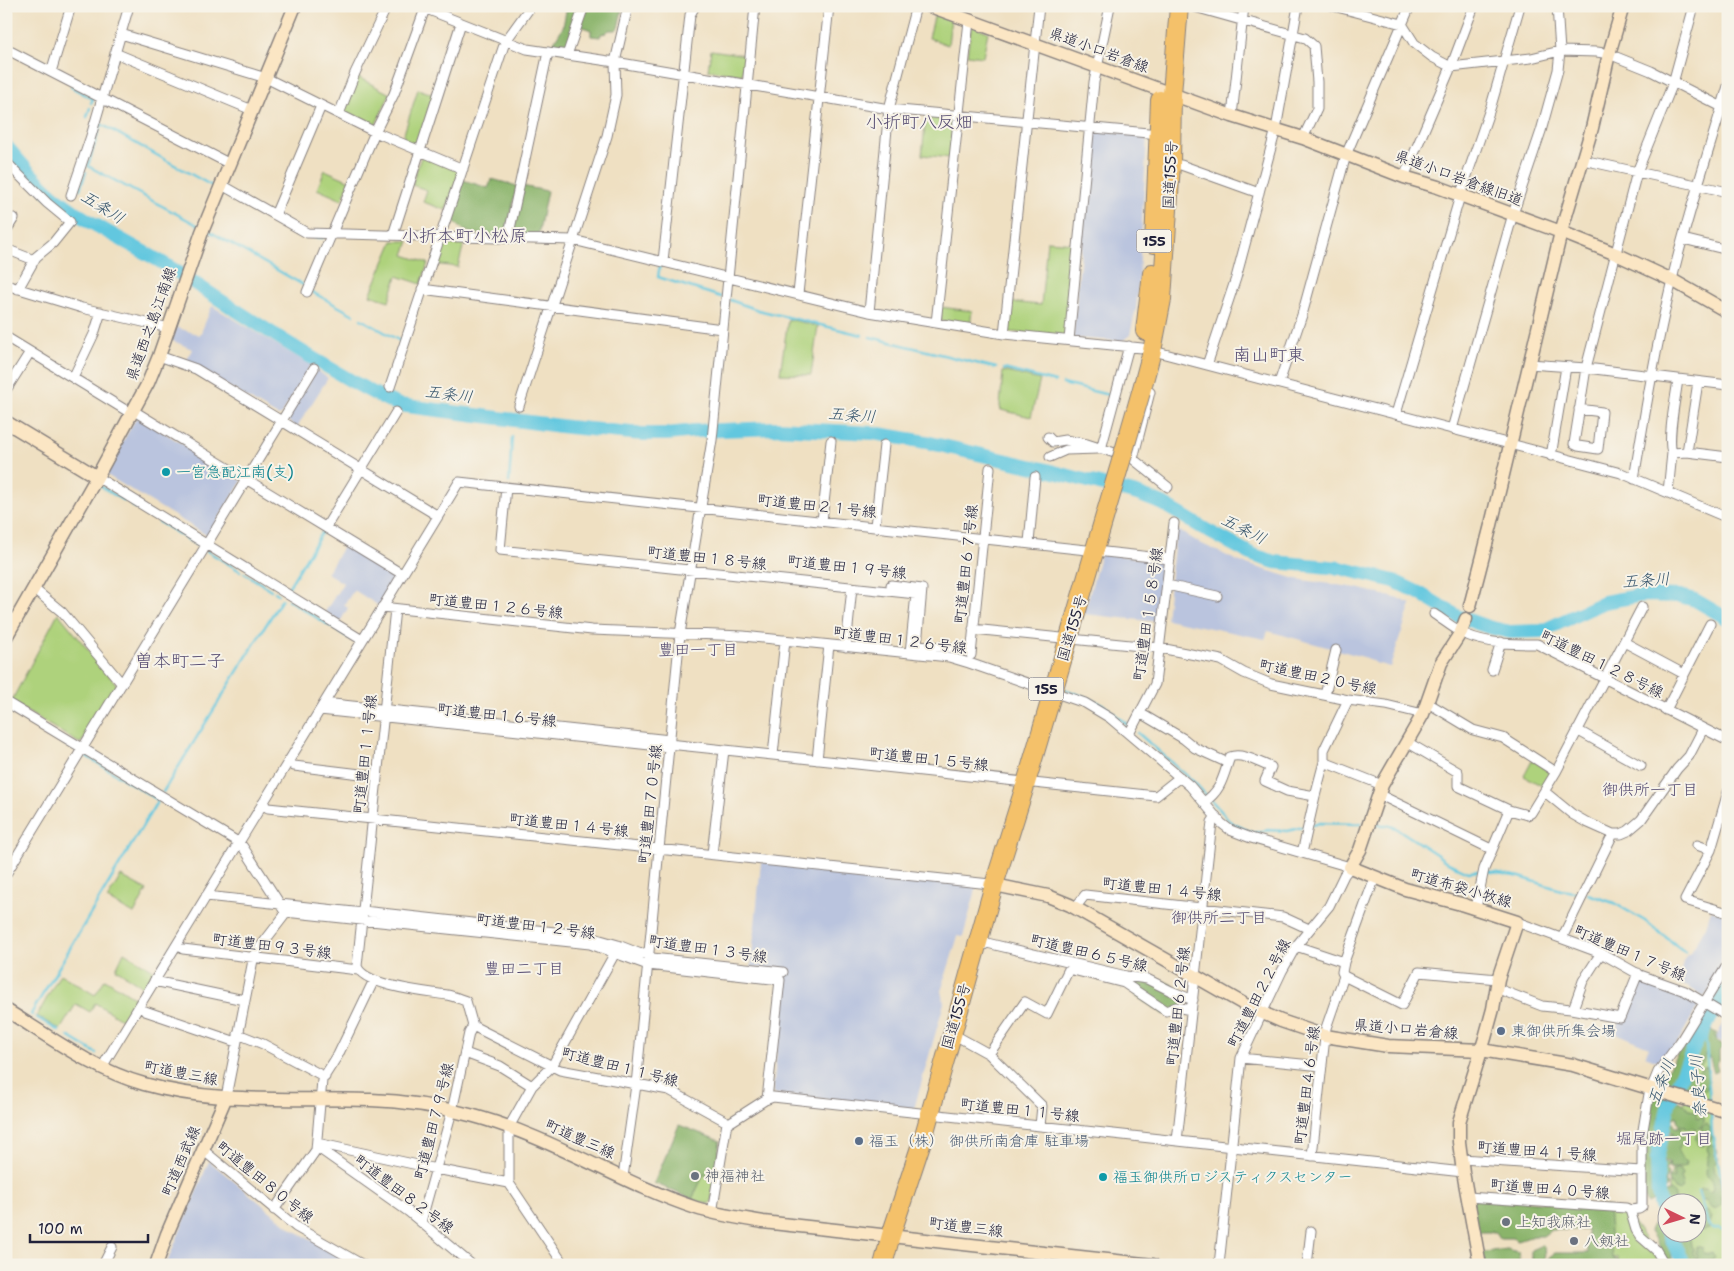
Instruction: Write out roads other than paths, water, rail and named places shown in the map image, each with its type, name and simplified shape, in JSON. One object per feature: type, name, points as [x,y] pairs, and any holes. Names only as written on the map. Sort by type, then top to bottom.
[{"type":"highway","name":"国道155号","points":[[883,1265],[924,1135],[926,1114],[1091,550],[1146,349],[1162,299],[1171,165],[1167,92],[1167,6]]},
{"type":"highway","name":"国道155号","points":[[1146,349],[1159,134],[1167,92],[1178,6]]},
{"type":"highway","name":"国道155号","points":[[926,1114],[977,943],[992,885]]},
{"type":"street","points":[[6,12],[8,6]]},
{"type":"street","points":[[51,72],[71,6]]},
{"type":"street","points":[[71,195],[129,6]]},
{"type":"street","name":"県道西之島江南線","points":[[6,637],[133,412],[159,356],[202,232],[295,6]]},
{"type":"street","points":[[339,114],[355,73],[388,6]]},
{"type":"street","points":[[390,386],[505,42],[531,6]]},
{"type":"street","points":[[567,55],[584,6]]},
{"type":"street","points":[[520,406],[607,136],[616,95],[615,62],[628,6]]},
{"type":"street","points":[[663,261],[690,15],[695,6]]},
{"type":"street","name":"町道豊田７０号線","points":[[623,1177],[636,1085],[680,634],[712,435],[755,6]]},
{"type":"street","points":[[798,294],[829,6]]},
{"type":"street","points":[[868,312],[889,109],[916,6]]},
{"type":"street","name":"県道小口岩倉線","points":[[930,6],[1167,92]]},
{"type":"street","points":[[1004,334],[1038,6]]},
{"type":"street","points":[[1069,340],[1097,66],[1110,6]]},
{"type":"street","points":[[1191,6],[1294,34],[1306,38],[1314,46],[1317,109],[1303,138]]},
{"type":"street","points":[[1232,116],[1244,6]]},
{"type":"street","points":[[1207,365],[1236,278],[1276,129],[1298,6]]},
{"type":"street","points":[[1332,6],[1357,9],[1402,24],[1414,43],[1432,57],[1451,67],[1504,62],[1560,52],[1597,52],[1609,54],[1651,72],[1722,107]]},
{"type":"street","points":[[1279,383],[1302,316],[1346,154],[1410,6]]},
{"type":"street","points":[[1404,177],[1451,67],[1474,6]]},
{"type":"street","points":[[1396,414],[1460,196],[1491,106],[1520,6]]},
{"type":"street","points":[[1452,429],[1513,214],[1546,114],[1558,70],[1560,52],[1557,6]]},
{"type":"street","points":[[1350,867],[1360,850],[1380,790],[1426,709],[1441,663],[1464,621],[1491,525],[1560,232],[1584,160],[1609,54],[1623,6]]},
{"type":"street","points":[[1579,409],[1602,412],[1598,449],[1574,444],[1579,409],[1586,368],[1637,172],[1673,83],[1694,6]]},
{"type":"street","points":[[307,292],[375,132],[394,94],[423,7],[527,50],[615,62],[889,109],[1159,134]]},
{"type":"street","points":[[936,323],[969,21]]},
{"type":"street","points":[[393,235],[461,23]]},
{"type":"street","points":[[121,34],[266,78],[375,132],[463,169]]},
{"type":"street","points":[[6,49],[230,164]]},
{"type":"street","points":[[508,238],[548,52]]},
{"type":"street","points":[[115,53],[252,110]]},
{"type":"street","points":[[1634,479],[1651,376],[1672,280],[1697,185],[1728,86]]},
{"type":"street","name":"県道小口岩倉線旧道","points":[[1167,92],[1232,116],[1303,138],[1404,177],[1438,187],[1560,232],[1616,254],[1672,280],[1728,312]]},
{"type":"street","points":[[276,215],[321,106]]},
{"type":"street","points":[[1584,160],[1728,192]]},
{"type":"street","points":[[6,162],[34,191],[70,222],[53,244],[34,260],[18,289]]},
{"type":"street","points":[[1171,165],[1181,165],[1259,193]]},
{"type":"street","points":[[222,185],[307,233],[573,240],[868,312],[1004,334],[1146,349],[1621,474],[1728,518]]},
{"type":"street","points":[[6,231],[14,218]]},
{"type":"street","points":[[1683,238],[1728,250]]},
{"type":"street","points":[[6,249],[34,260]]},
{"type":"street","points":[[6,285],[101,312],[169,328]]},
{"type":"street","points":[[422,289],[722,329]]},
{"type":"street","points":[[73,378],[94,334],[101,312]]},
{"type":"street","points":[[6,337],[402,574]]},
{"type":"street","points":[[1115,460],[1146,349]]},
{"type":"street","points":[[1115,460],[1146,349]]},
{"type":"street","points":[[6,390],[30,352]]},
{"type":"street","points":[[102,1067],[264,805],[362,640],[388,608],[402,574],[438,516],[196,369],[159,356]]},
{"type":"street","points":[[1529,364],[1586,368],[1728,385]]},
{"type":"street","points":[[1551,456],[1566,367]]},
{"type":"street","points":[[6,874],[314,368]]},
{"type":"street","points":[[1668,492],[1672,453],[1670,449],[1672,425],[1678,379]]},
{"type":"street","points":[[1687,452],[1698,382]]},
{"type":"street","points":[[326,527],[396,412]]},
{"type":"street","points":[[6,422],[362,640]]},
{"type":"street","points":[[1048,437],[1052,442],[1065,440],[1087,444],[1168,488]]},
{"type":"street","points":[[822,520],[830,441]]},
{"type":"street","points":[[875,526],[884,445]]},
{"type":"street","points":[[1050,457],[1066,450],[1094,450],[1115,460]]},
{"type":"street","points":[[1672,453],[1687,452],[1728,457]]},
{"type":"street","name":"町道豊田６７号線","points":[[969,663],[990,468]]},
{"type":"street","points":[[1029,543],[1035,478]]},
{"type":"street","name":"町道豊田２１号線","points":[[438,516],[459,482],[461,482],[1170,559]]},
{"type":"street","name":"町道豊田１８号線","points":[[506,487],[500,550],[691,567],[916,594],[910,653]]},
{"type":"street","name":"町道豊田１５８号線","points":[[1130,734],[1155,684],[1174,523]]},
{"type":"street","name":"町道豊田１９号線","points":[[508,546],[691,567],[922,589],[917,645],[964,649],[971,652]]},
{"type":"street","points":[[1167,585],[1218,596]]},
{"type":"street","points":[[846,646],[852,587]]},
{"type":"street","points":[[34,589],[62,612],[122,684]]},
{"type":"street","points":[[1407,742],[1458,772],[1458,786],[1509,810],[1527,815],[1531,813],[1556,772],[1642,607]]},
{"type":"street","name":"町道豊田１２６号線","points":[[388,608],[603,631],[743,636],[949,657],[1097,709],[1130,734],[1180,777],[1226,827],[1239,834],[1350,867]]},
{"type":"street","name":"町道豊田１１号線","points":[[358,970],[383,713],[388,608]]},
{"type":"street","name":"町道豊田１２８号線","points":[[1434,614],[1464,621],[1475,638],[1500,642],[1536,644],[1728,740]]},
{"type":"street","points":[[1666,710],[1710,624]]},
{"type":"street","name":"町道豊田２０号線","points":[[973,629],[1160,648],[1221,660],[1255,679],[1271,684],[1348,700],[1426,709],[1473,730],[1503,738],[1556,772]]},
{"type":"street","points":[[773,755],[785,640]]},
{"type":"street","points":[[1492,670],[1500,642]]},
{"type":"street","points":[[1624,642],[1684,674]]},
{"type":"street","points":[[817,760],[829,645]]},
{"type":"street","points":[[1325,695],[1336,650]]},
{"type":"street","points":[[1302,853],[1324,762],[1324,750],[1348,700]]},
{"type":"street","points":[[6,702],[239,844],[283,908],[284,916],[252,958],[226,1098]]},
{"type":"street","name":"町道豊田１５号線","points":[[323,707],[1156,796],[1180,777]]},
{"type":"street","points":[[1140,713],[1184,739],[1195,748],[1228,764]]},
{"type":"street","points":[[1545,792],[1572,814],[1613,834],[1621,834],[1642,820],[1677,769],[1689,756],[1703,729]]},
{"type":"street","points":[[1578,730],[1641,766]]},
{"type":"street","points":[[712,854],[724,750]]},
{"type":"street","points":[[1204,802],[1216,793],[1230,757],[1234,756],[1271,767],[1265,781],[1287,791],[1315,796]]},
{"type":"street","points":[[1324,762],[1491,849]]},
{"type":"street","points":[[294,766],[377,776]]},
{"type":"street","points":[[1728,792],[1711,850],[1685,900],[1728,913]]},
{"type":"street","name":"町道豊田１４号線","points":[[264,805],[268,808],[659,848],[992,885]]},
{"type":"street","points":[[1476,908],[1484,869],[1509,810]]},
{"type":"street","name":"町道豊田６２号線","points":[[1177,1140],[1212,822],[1216,816]]},
{"type":"street","points":[[1562,938],[1613,834]]},
{"type":"street","points":[[1697,845],[1711,850]]},
{"type":"street","name":"町道布袋小牧線","points":[[1350,867],[1414,892],[1476,908],[1517,922],[1497,984],[1482,1050],[1459,1122],[1462,1165],[1480,1265]]},
{"type":"street","name":"町道豊田２２号線","points":[[1219,1265],[1241,1058],[1296,946],[1328,906],[1350,867]]},
{"type":"street","name":"町道豊田４６号線","points":[[1312,1156],[1325,1036],[1344,976],[1342,972],[1344,962],[1376,877]]},
{"type":"street","name":"県道小口岩倉線","points":[[992,885],[1048,896],[1075,908],[1195,978],[1262,1013],[1325,1036],[1388,1046],[1482,1050],[1574,1065],[1728,1112]]},
{"type":"street","name":"町道豊田１４号線","points":[[1075,908],[1085,895],[1283,917],[1309,929]]},
{"type":"street","name":"町道豊田１２号線","points":[[206,898],[283,908],[362,914],[590,944],[648,965],[782,976]]},
{"type":"street","name":"町道豊田１３号線","points":[[362,914],[583,935],[641,954],[647,952],[652,958],[782,976]]},
{"type":"street","name":"町道豊田１７号線","points":[[1517,922],[1600,953],[1638,973],[1685,991],[1725,1016]]},
{"type":"street","name":"町道豊田６５号線","points":[[977,943],[984,945],[988,943],[1070,966],[1147,979],[1193,1000]]},
{"type":"street","points":[[1296,946],[1344,962]]},
{"type":"street","name":"町道豊田９３号線","points":[[183,949],[358,970]]},
{"type":"street","points":[[564,1265],[510,1183],[509,1127],[532,1086],[552,1066],[615,953]]},
{"type":"street","points":[[1573,1009],[1583,981],[1600,953]]},
{"type":"street","points":[[1665,1265],[1656,1250],[1636,1230],[1630,1210],[1642,1207],[1643,1128],[1658,1072],[1680,1042],[1728,964]]},
{"type":"street","points":[[989,1054],[1025,1002],[1047,1014],[1070,966],[1124,983],[1166,1010],[1176,1007],[1191,1010]]},
{"type":"street","points":[[358,970],[361,974],[374,980],[417,991],[449,995],[466,1002],[473,1026]]},
{"type":"street","points":[[1344,976],[1402,1005],[1419,972],[1497,984],[1542,1006],[1573,1009],[1620,1018],[1638,973]]},
{"type":"street","points":[[712,1212],[726,1123],[731,1123],[768,1099],[782,976]]},
{"type":"street","points":[[274,1210],[317,1145],[322,1080],[338,1055],[374,980]]},
{"type":"street","points":[[155,981],[244,1000]]},
{"type":"street","name":"町道豊三線","points":[[6,1010],[102,1067],[150,1086],[226,1098],[384,1101],[452,1110],[509,1127],[679,1202],[712,1212],[763,1222],[1153,1265]]},
{"type":"street","points":[[145,1011],[263,1044],[325,1077]]},
{"type":"street","name":"町道豊田１１号線","points":[[473,1026],[560,1070],[672,1092],[726,1123]]},
{"type":"street","name":"町道豊田７９号線","points":[[421,1222],[452,1110],[469,1033],[473,1026]]},
{"type":"street","points":[[951,1032],[989,1054],[1042,1106],[1040,1126]]},
{"type":"street","points":[[465,1053],[500,1066],[532,1086]]},
{"type":"street","points":[[1241,1058],[1322,1066]]},
{"type":"street","name":"町道豊田１１号線","points":[[768,1099],[773,1097],[1312,1156],[1462,1165]]},
{"type":"street","name":"町道西武線","points":[[156,1265],[226,1098]]},
{"type":"street","points":[[317,1145],[510,1183]]},
{"type":"street","name":"町道豊田８２号線","points":[[317,1145],[421,1222],[472,1265]]},
{"type":"street","name":"町道豊田８０号線","points":[[203,1150],[301,1231],[363,1265]]},
{"type":"street","name":"町道豊田４１号線","points":[[1462,1165],[1641,1172]]},
{"type":"street","name":"町道豊田４０号線","points":[[1468,1197],[1626,1208],[1630,1210]]},
{"type":"street","points":[[1307,1265],[1311,1231]]},
{"type":"street","points":[[103,1265],[112,1247]]},
{"type":"waterway","points":[[71,87],[93,99],[91,103]]},
{"type":"waterway","points":[[87,117],[90,108]]},
{"type":"waterway","points":[[199,226],[88,166],[101,124],[214,187]]},
{"type":"waterway","name":"五条川","points":[[6,146],[45,188],[88,221],[167,265],[326,366],[371,392],[399,405],[568,427],[642,434],[777,428],[873,433],[926,442],[1043,469],[1137,494],[1163,504],[1253,555],[1275,562],[1340,568],[1394,581],[1419,593],[1457,616],[1488,627],[1510,632],[1542,631],[1604,602],[1643,595],[1680,596],[1695,600],[1728,619]]},
{"type":"waterway","points":[[80,189],[86,172]]},
{"type":"waterway","points":[[209,231],[305,286]]},
{"type":"waterway","points":[[312,237],[323,238]]},
{"type":"waterway","points":[[660,264],[658,277],[721,297]]},
{"type":"waterway","points":[[312,292],[354,315]]},
{"type":"waterway","points":[[730,300],[758,310],[862,335]]},
{"type":"waterway","points":[[361,319],[400,341]]},
{"type":"waterway","points":[[870,337],[996,368]]},
{"type":"waterway","points":[[1004,369],[1055,382]]},
{"type":"waterway","points":[[1063,384],[1113,396]]},
{"type":"waterway","name":"五条川","points":[[514,424],[515,420]]},
{"type":"waterway","points":[[509,482],[512,437]]},
{"type":"waterway","points":[[100,486],[124,501]]},
{"type":"waterway","points":[[131,505],[152,518]]},
{"type":"waterway","points":[[159,522],[200,547]]},
{"type":"waterway","points":[[288,588],[324,529]]},
{"type":"waterway","points":[[207,551],[240,571]]},
{"type":"waterway","points":[[244,573],[271,590]]},
{"type":"waterway","points":[[163,792],[282,599]]},
{"type":"waterway","points":[[288,600],[356,642]]},
{"type":"waterway","points":[[1062,688],[1102,704],[1128,725]]},
{"type":"waterway","points":[[6,708],[76,750]]},
{"type":"waterway","points":[[1138,733],[1195,783],[1207,796]]},
{"type":"waterway","points":[[32,1015],[158,800],[86,756]]},
{"type":"waterway","points":[[1211,800],[1232,823],[1253,833],[1268,830],[1288,831],[1306,826]]},
{"type":"waterway","points":[[1312,825],[1319,823],[1361,824]]},
{"type":"waterway","points":[[1373,825],[1387,825],[1396,828],[1448,863],[1468,872],[1480,871]]},
{"type":"waterway","points":[[1487,871],[1520,877],[1561,890],[1581,893]]},
{"type":"waterway","points":[[1588,894],[1614,903],[1645,921],[1685,952]]},
{"type":"waterway","name":"五条川","points":[[1658,1194],[1657,1159],[1669,1103],[1695,1045],[1728,987]]},
{"type":"waterway","points":[[36,1017],[59,1031]]},
{"type":"waterway","name":"奈良子川","points":[[1705,1028],[1710,1102]]},
{"type":"waterway","points":[[68,1036],[96,1053]]},
{"type":"waterway","name":"奈良子川","points":[[1711,1112],[1712,1132],[1724,1192],[1728,1201]]},
{"type":"waterway","points":[[1698,1191],[1708,1224],[1712,1229],[1718,1228],[1728,1231]]},
{"type":"waterway","name":"五条川","points":[[1674,1244],[1684,1265]]},
{"type":"place","name":"一宮急配江南(支)","points":[[166,472]]},
{"type":"place","name":"東御供所集会場","points":[[1501,1031]]},
{"type":"place","name":"福玉（株） 御供所南倉庫 駐車場","points":[[859,1141]]},
{"type":"place","name":"神福神社","points":[[695,1176]]},
{"type":"place","name":"福玉御供所ロジスティクスセンター","points":[[1103,1177]]},
{"type":"place","name":"上知我麻社","points":[[1506,1222]]},
{"type":"place","name":"八剱社","points":[[1574,1241]]},
{"type":"district","name":"小折町八反畑","points":[[919,122]]},
{"type":"district","name":"小折本町小松原","points":[[464,236]]},
{"type":"district","name":"南山町東","points":[[1269,355]]},
{"type":"district","name":"豊田一丁目","points":[[698,649]]},
{"type":"district","name":"曽本町二子","points":[[180,661]]},
{"type":"district","name":"御供所一丁目","points":[[1650,789]]},
{"type":"district","name":"御供所二丁目","points":[[1219,917]]},
{"type":"district","name":"豊田二丁目","points":[[524,968]]},
{"type":"district","name":"堀尾跡一丁目","points":[[1664,1138]]}]
